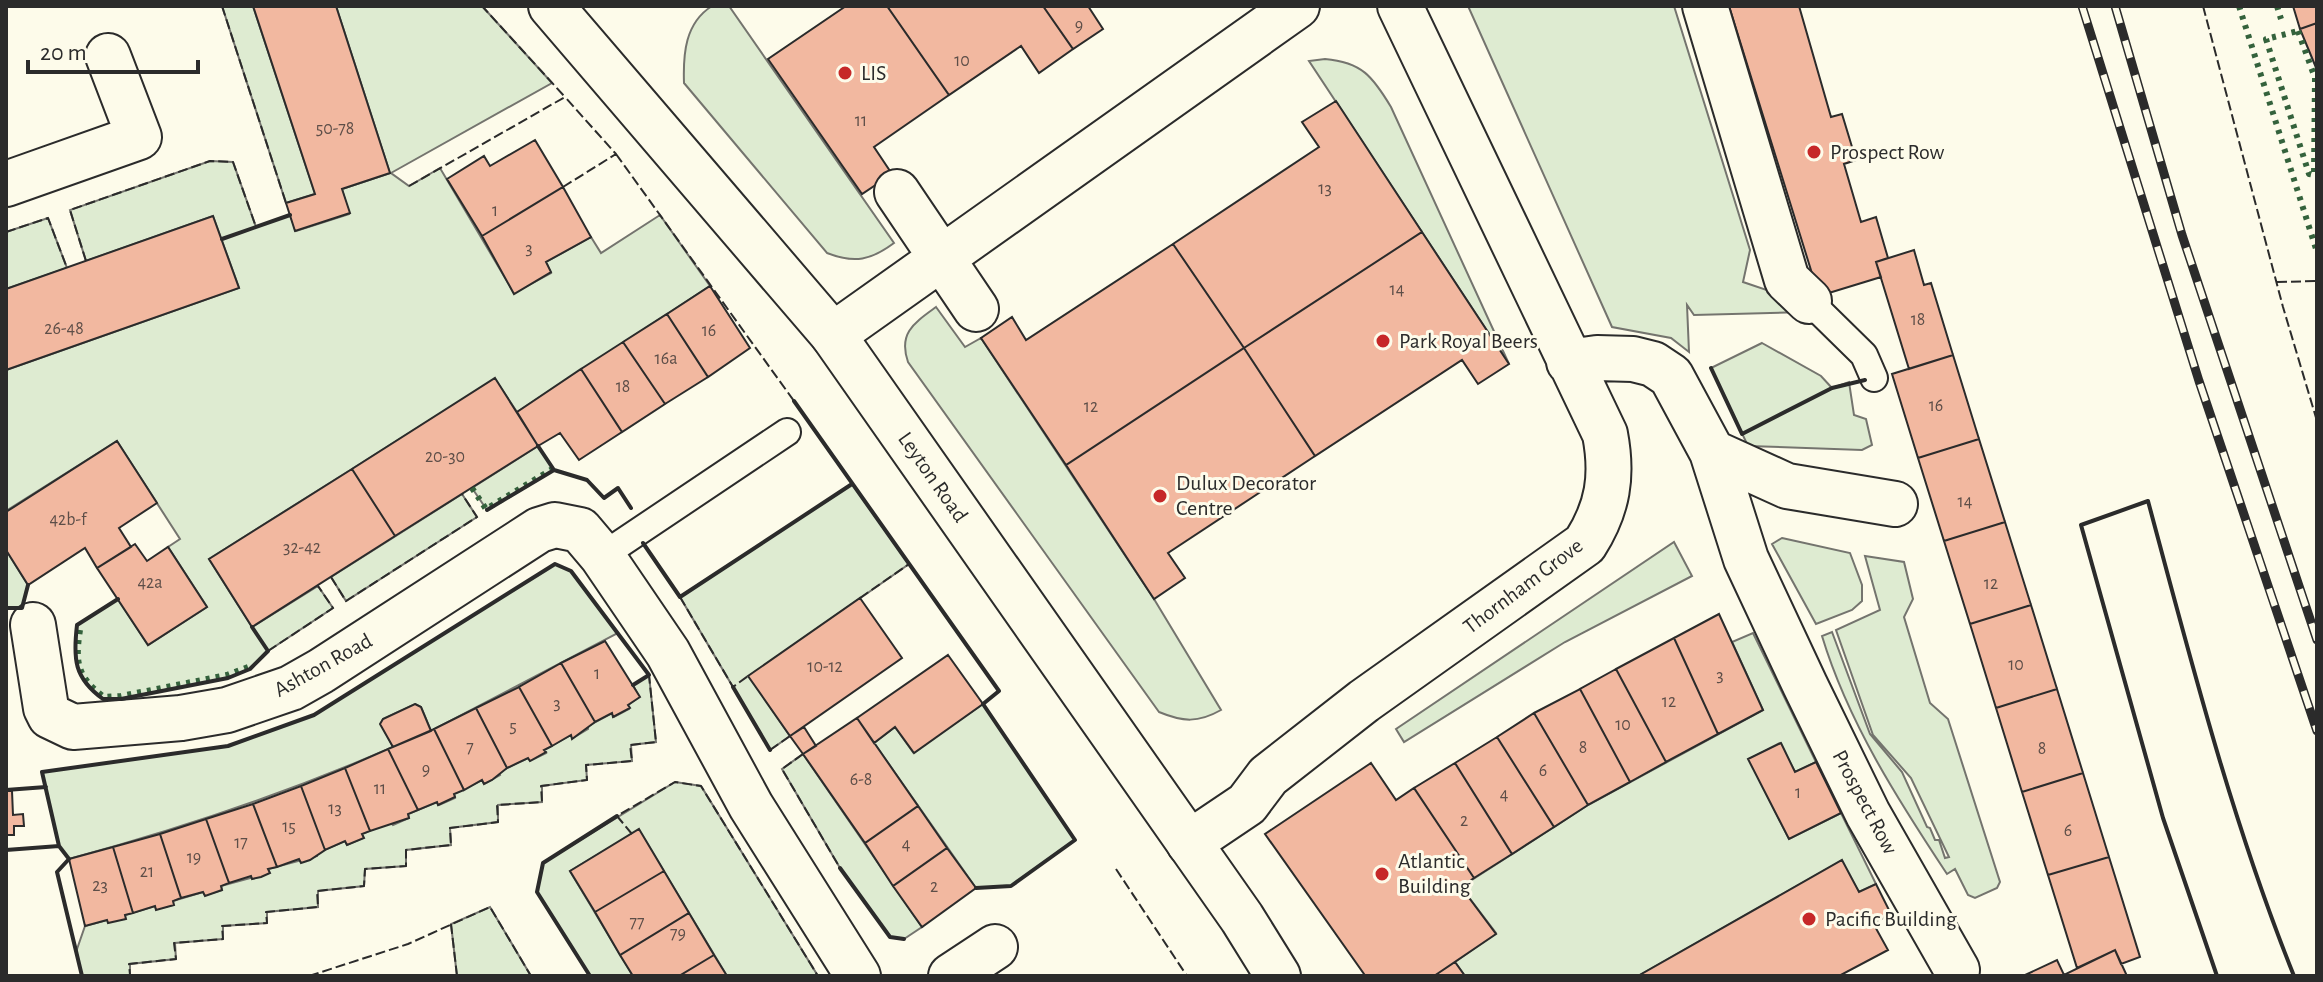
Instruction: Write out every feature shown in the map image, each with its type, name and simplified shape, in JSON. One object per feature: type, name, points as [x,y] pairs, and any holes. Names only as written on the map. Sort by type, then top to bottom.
[{"type":"street","points":[[833,335],[1297,6]]},
{"type":"street","name":"Thornham Grove","points":[[1189,843],[1247,804],[1268,776],[1364,701],[1585,544],[1600,521],[1610,462],[1605,434],[1400,6]]},
{"type":"street","points":[[1705,6],[1787,280],[1809,301]]},
{"type":"street","name":"Leyton Road","points":[[558,8],[833,335],[1242,918],[1278,976]]},
{"type":"street","points":[[6,184],[139,137],[108,56]]},
{"type":"street","points":[[897,192],[976,309]]},
{"type":"street","name":"Prospect Row","points":[[1569,362],[1621,358],[1653,364],[1671,376],[1712,452],[1746,559],[1805,685],[1868,814],[1957,970]]},
{"type":"street","points":[[1712,452],[1787,486],[1895,504]]},
{"type":"street","name":"Ashton Road","points":[[33,625],[46,708],[50,716],[73,727],[181,718],[227,710],[291,688],[539,530],[555,525],[580,530],[602,556],[668,653],[751,806],[858,976]]},
{"type":"street","points":[[951,976],[995,947]]},
{"type":"lane","points":[[1809,301],[1864,355],[1874,378]]},
{"type":"lane","points":[[602,556],[787,432]]},
{"type":"green space","points":[[222,6],[253,6],[315,194],[286,203]]},
{"type":"green space","points":[[336,6],[482,6],[552,83],[391,173],[409,186],[440,168],[514,293],[551,273],[546,262],[591,237],[601,253],[660,215],[710,286],[517,412],[495,379],[209,559],[252,627],[318,586],[333,608],[268,651],[250,669],[228,678],[121,699],[103,699],[81,675],[76,658],[77,625],[118,599],[148,645],[207,607],[168,547],[180,539],[117,441],[6,511],[6,370],[239,288],[213,216],[86,261],[70,210],[210,161],[233,162],[256,227],[290,215],[296,231],[349,214],[342,189],[390,173]]},
{"type":"green space","points":[[712,6],[729,6],[894,243],[870,257],[854,259],[827,253],[684,83],[685,50],[691,30]]},
{"type":"green space","points":[[1468,6],[1674,6],[1750,250],[1743,282],[1796,300],[1803,312],[1694,315],[1687,305],[1689,352],[1671,338],[1612,327]]},
{"type":"green space","points":[[1325,59],[1348,64],[1365,73],[1391,107],[1509,364],[1309,61]]},
{"type":"green space","points":[[48,218],[67,268],[6,289],[6,232]]},
{"type":"green space","points":[[936,307],[965,347],[981,338],[1154,599],[1221,710],[1190,720],[1159,712],[908,362],[905,343],[910,330]]},
{"type":"green space","points":[[1762,343],[1821,376],[1832,388],[1849,382],[1854,415],[1866,419],[1872,445],[1862,450],[1748,446],[1711,368]]},
{"type":"green space","points":[[538,446],[554,470],[487,510],[472,488]]},
{"type":"green space","points":[[852,484],[909,564],[749,676],[790,736],[770,750],[680,597]]},
{"type":"green space","points":[[462,494],[477,517],[346,601],[331,577]]},
{"type":"green space","points":[[1782,538],[1850,553],[1862,585],[1862,601],[1852,610],[1816,624],[1772,544]]},
{"type":"green space","points":[[1674,542],[1692,576],[1565,642],[1404,742],[1396,729]]},
{"type":"green space","points":[[6,550],[28,585],[22,608],[6,608]]},
{"type":"green space","points":[[1865,556],[1904,562],[1913,599],[1904,617],[1930,703],[1948,719],[2000,882],[1997,888],[1975,898],[1968,895],[1955,869],[1947,874],[1876,760],[1846,699],[1822,636],[1832,632],[1870,734],[1902,772],[1927,827],[1935,840],[1939,840],[1945,858],[1949,857],[1911,778],[1873,735],[1836,630],[1880,610]]},
{"type":"green space","points":[[555,564],[571,571],[618,633],[431,731],[421,707],[415,704],[383,719],[381,724],[393,747],[313,780],[192,823],[69,859],[59,846],[42,772],[228,746],[314,715]]},
{"type":"green space","points":[[1753,633],[1816,762],[1795,772],[1780,743],[1749,759],[1789,839],[1841,813],[1876,884],[1859,892],[1841,861],[1638,976],[1465,976],[1455,962],[1496,933],[1461,887],[1588,805],[1763,710],[1732,642]]},
{"type":"green space","points":[[649,675],[656,742],[631,745],[632,761],[586,765],[587,780],[542,786],[542,802],[498,805],[498,822],[450,828],[451,845],[406,850],[406,866],[365,869],[364,886],[318,891],[318,907],[267,912],[267,923],[223,926],[223,939],[175,943],[176,959],[130,964],[130,975],[82,976],[76,952],[85,926],[125,919],[125,915],[155,906],[156,909],[173,905],[173,901],[222,890],[221,886],[317,856],[317,853],[345,841],[347,845],[363,838],[362,834],[390,822],[393,825],[409,818],[408,814],[455,798],[454,794],[482,780],[484,784],[500,775],[499,772],[546,753],[544,750],[571,735],[573,738],[612,713],[614,717],[629,709],[628,705],[639,697],[633,685]]},
{"type":"green space","points":[[983,704],[1075,840],[1011,886],[976,888],[874,743],[895,727],[913,752]]},
{"type":"green space","points":[[803,754],[922,927],[904,939],[890,937],[840,868],[782,769]]},
{"type":"green space","points":[[675,782],[701,786],[818,976],[727,976],[639,830],[570,871],[633,976],[590,976],[537,892],[543,863]]},
{"type":"green space","points":[[490,907],[531,976],[457,976],[451,924]]},
{"type":"building","points":[[253,6],[336,6],[390,173],[342,189],[350,213],[295,231],[286,203],[315,194]]},
{"type":"building","points":[[846,6],[887,6],[949,95],[874,147],[892,174],[862,194],[768,59]]},
{"type":"building","points":[[887,6],[1043,6],[1073,49],[1039,73],[1021,46],[949,95]]},
{"type":"building","points":[[1043,6],[1088,6],[1103,29],[1073,49]]},
{"type":"building","name":"Prospect Row","points":[[1729,6],[1799,6],[1831,117],[1842,114],[1856,160],[1844,164],[1861,222],[1876,217],[1888,258],[1876,262],[1881,277],[1819,296]]},
{"type":"building","points":[[2293,6],[2317,6],[2317,23],[2300,29]]},
{"type":"building","points":[[2317,23],[2317,70],[2300,29]]},
{"type":"building","points":[[1336,101],[1422,232],[1244,348],[1173,244],[1319,147],[1302,122]]},
{"type":"building","points":[[535,140],[563,187],[482,236],[447,179],[484,156],[490,166]]},
{"type":"building","points":[[563,187],[591,237],[546,262],[551,272],[514,294],[482,236]]},
{"type":"building","points":[[213,216],[239,288],[6,370],[6,289]]},
{"type":"building","points":[[1422,232],[1509,364],[1478,384],[1462,360],[1315,456],[1244,348]]},
{"type":"building","points":[[1173,244],[1244,348],[1066,465],[981,338],[1012,317],[1026,340]]},
{"type":"building","points":[[1914,250],[1924,285],[1931,283],[1953,355],[1909,369],[1876,262]]},
{"type":"building","points":[[710,286],[750,348],[708,377],[667,314]]},
{"type":"building","points":[[667,314],[708,377],[665,404],[623,342]]},
{"type":"building","points":[[623,342],[665,404],[622,432],[581,369]]},
{"type":"building","points":[[1244,348],[1315,456],[1168,553],[1185,578],[1154,599],[1066,465]]},
{"type":"building","points":[[1953,355],[1979,439],[1918,458],[1892,374]]},
{"type":"building","points":[[581,369],[622,432],[579,460],[560,433],[538,446],[517,412]]},
{"type":"building","points":[[495,378],[538,446],[395,536],[352,469]]},
{"type":"building","points":[[1979,439],[2005,522],[1944,541],[1918,458]]},
{"type":"building","points":[[117,441],[157,503],[119,528],[131,547],[97,568],[85,548],[28,585],[6,550],[6,512]]},
{"type":"building","points":[[352,469],[395,536],[252,627],[209,559]]},
{"type":"building","points":[[2005,522],[2031,605],[1970,624],[1944,541]]},
{"type":"building","points":[[135,544],[147,561],[168,547],[207,607],[148,645],[97,568]]},
{"type":"building","points":[[860,598],[902,658],[790,736],[748,676]]},
{"type":"building","points":[[2031,605],[2057,689],[1996,708],[1970,624]]},
{"type":"building","points":[[1719,614],[1763,710],[1718,734],[1674,638]]},
{"type":"building","points":[[1674,638],[1718,734],[1666,762],[1616,669]]},
{"type":"building","points":[[605,641],[640,697],[628,705],[630,708],[595,722],[561,663]]},
{"type":"building","points":[[948,655],[983,704],[914,753],[895,727],[874,743],[857,718]]},
{"type":"building","points":[[561,663],[595,722],[572,739],[571,735],[552,746],[519,687]]},
{"type":"building","points":[[1616,669],[1666,762],[1630,782],[1580,689]]},
{"type":"building","points":[[519,687],[552,746],[530,761],[528,758],[507,768],[476,708]]},
{"type":"building","points":[[1580,689],[1630,782],[1588,805],[1534,713]]},
{"type":"building","points":[[2057,689],[2083,773],[2022,792],[1996,708]]},
{"type":"building","points":[[415,704],[421,707],[431,731],[393,747],[380,724],[383,719]]},
{"type":"building","points":[[476,708],[507,768],[492,780],[484,784],[482,780],[464,790],[434,729]]},
{"type":"building","points":[[1534,713],[1588,805],[1554,827],[1497,737]]},
{"type":"building","points":[[857,718],[918,806],[865,843],[803,754]]},
{"type":"building","points":[[804,727],[816,746],[803,754],[790,736]]},
{"type":"building","points":[[434,729],[464,790],[438,805],[437,802],[418,810],[388,749]]},
{"type":"building","points":[[1497,737],[1554,827],[1512,854],[1455,763]]},
{"type":"building","points":[[1781,743],[1795,772],[1816,762],[1841,813],[1789,839],[1748,759]]},
{"type":"building","points":[[388,749],[418,810],[408,814],[409,818],[370,831],[345,768]]},
{"type":"building","name":"Atlantic Building","points":[[1371,763],[1396,800],[1414,788],[1474,878],[1461,887],[1496,934],[1434,976],[1361,976],[1364,974],[1265,834]]},
{"type":"building","points":[[1455,763],[1512,854],[1474,878],[1414,788]]},
{"type":"building","points":[[345,768],[370,831],[362,834],[364,838],[347,845],[345,841],[325,850],[301,786]]},
{"type":"building","points":[[2083,773],[2109,857],[2048,875],[2022,792]]},
{"type":"building","points":[[301,786],[325,850],[310,860],[301,863],[299,859],[277,867],[253,804]]},
{"type":"building","points":[[6,791],[12,791],[13,815],[23,814],[24,826],[14,826],[14,835],[6,835]]},
{"type":"building","points":[[253,804],[277,867],[268,869],[270,873],[261,877],[252,879],[251,876],[229,883],[206,819]]},
{"type":"building","points":[[918,806],[947,848],[893,886],[865,843]]},
{"type":"building","points":[[206,819],[229,883],[221,886],[222,890],[205,896],[203,892],[181,898],[160,834]]},
{"type":"building","points":[[639,829],[664,871],[595,912],[570,871]]},
{"type":"building","points":[[160,834],[181,898],[173,901],[174,905],[156,910],[155,906],[133,913],[113,847]]},
{"type":"building","points":[[113,847],[133,913],[125,915],[126,919],[85,926],[69,859]]},
{"type":"building","points":[[947,848],[976,888],[922,927],[893,886]]},
{"type":"building","points":[[2109,857],[2140,957],[2121,964],[2115,950],[2077,968],[2048,875]]},
{"type":"building","name":"Pacific Building","points":[[1842,860],[1859,892],[1876,884],[1891,914],[1873,923],[1888,950],[1839,976],[1638,976]]},
{"type":"building","points":[[664,871],[689,913],[620,955],[595,912]]},
{"type":"building","points":[[689,913],[714,955],[679,976],[633,976],[620,955]]},
{"type":"building","points":[[2115,950],[2127,976],[2023,976],[2057,960],[2064,975]]},
{"type":"building","points":[[714,955],[727,976],[679,976]]},
{"type":"building","points":[[1455,962],[1465,976],[1434,976]]},
{"type":"railway","points":[[2082,6],[2199,381],[2317,731]]},
{"type":"railway","points":[[2115,6],[2182,235],[2317,640]]},
{"type":"hedge","points":[[2239,6],[2317,252]]},
{"type":"hedge","points":[[2277,6],[2281,19]]},
{"type":"hedge","points":[[2298,31],[2315,78],[2314,175],[2309,174],[2266,39],[2298,31]]},
{"type":"hedge","points":[[472,488],[486,509],[554,468]]},
{"type":"hedge","points":[[80,630],[80,668],[88,682],[104,697],[227,675],[248,667]]},
{"type":"fence","points":[[222,6],[286,203]]},
{"type":"fence","points":[[409,186],[565,97],[482,6]]},
{"type":"fence","points":[[2203,6],[2283,307],[2317,421]]},
{"type":"fence","points":[[563,187],[616,154],[565,97]]},
{"type":"fence","points":[[616,154],[794,401]]},
{"type":"fence","points":[[86,261],[70,210],[210,161],[233,162],[256,227]]},
{"type":"fence","points":[[6,232],[48,218],[67,268]]},
{"type":"fence","points":[[2277,282],[2316,281]]},
{"type":"fence","points":[[331,577],[346,601],[477,517],[462,494]]},
{"type":"fence","points":[[860,598],[909,564]]},
{"type":"fence","points":[[268,651],[333,608],[318,586]]},
{"type":"fence","points":[[680,597],[733,687],[748,676]]},
{"type":"fence","points":[[126,976],[130,975],[129,964],[176,959],[174,943],[223,939],[222,926],[267,923],[266,912],[318,907],[317,891],[364,886],[365,869],[406,866],[406,850],[451,845],[450,828],[498,822],[497,805],[542,802],[541,786],[587,780],[586,765],[632,761],[630,745],[656,742],[649,675]]},
{"type":"fence","points":[[770,750],[790,736]]},
{"type":"fence","points":[[803,754],[782,769],[840,868]]},
{"type":"fence","points":[[632,834],[617,816],[675,782],[701,786],[818,976]]},
{"type":"fence","points":[[1116,869],[1187,976]]},
{"type":"fence","points":[[309,976],[408,944],[490,907],[531,976]]},
{"type":"fence","points":[[451,924],[457,976]]},
{"type":"fence","points":[[76,952],[82,976]]},
{"type":"wall","points":[[222,239],[290,215]]},
{"type":"wall","points":[[1711,368],[1742,434],[1832,388],[1865,380]]},
{"type":"wall","points":[[794,401],[999,691],[983,704],[1075,840],[1011,886],[976,888]]},
{"type":"wall","points":[[538,446],[554,470],[587,480],[604,498],[618,488],[631,508]]},
{"type":"wall","points":[[487,510],[554,470]]},
{"type":"wall","points":[[643,543],[680,597],[852,484]]},
{"type":"wall","points":[[2217,976],[2163,818],[2081,525],[2148,501],[2232,800],[2294,976]]},
{"type":"wall","points":[[82,976],[57,872],[69,859],[59,846],[42,772],[228,746],[314,715],[555,564],[571,571],[649,675],[633,685]]},
{"type":"wall","points":[[6,608],[22,608],[28,585]]},
{"type":"wall","points":[[118,599],[77,625],[75,648],[78,667],[86,683],[103,699],[121,699],[228,678],[250,669],[268,651],[252,627]]},
{"type":"wall","points":[[733,687],[770,750]]},
{"type":"wall","points":[[6,790],[46,787]]},
{"type":"wall","points":[[590,976],[537,892],[543,863],[617,816]]},
{"type":"wall","points":[[6,850],[59,846]]},
{"type":"wall","points":[[840,868],[890,937],[904,939]]},
{"type":"place","name":"LIS","points":[[845,73]]},
{"type":"place","name":"Prospect Row","points":[[1814,152]]},
{"type":"place","name":"Park Royal Beers","points":[[1383,341]]},
{"type":"place","name":"Dulux Decorator Centre","points":[[1160,496]]},
{"type":"place","name":"Atlantic Building","points":[[1382,874]]},
{"type":"place","name":"Pacific Building","points":[[1809,919]]}]
